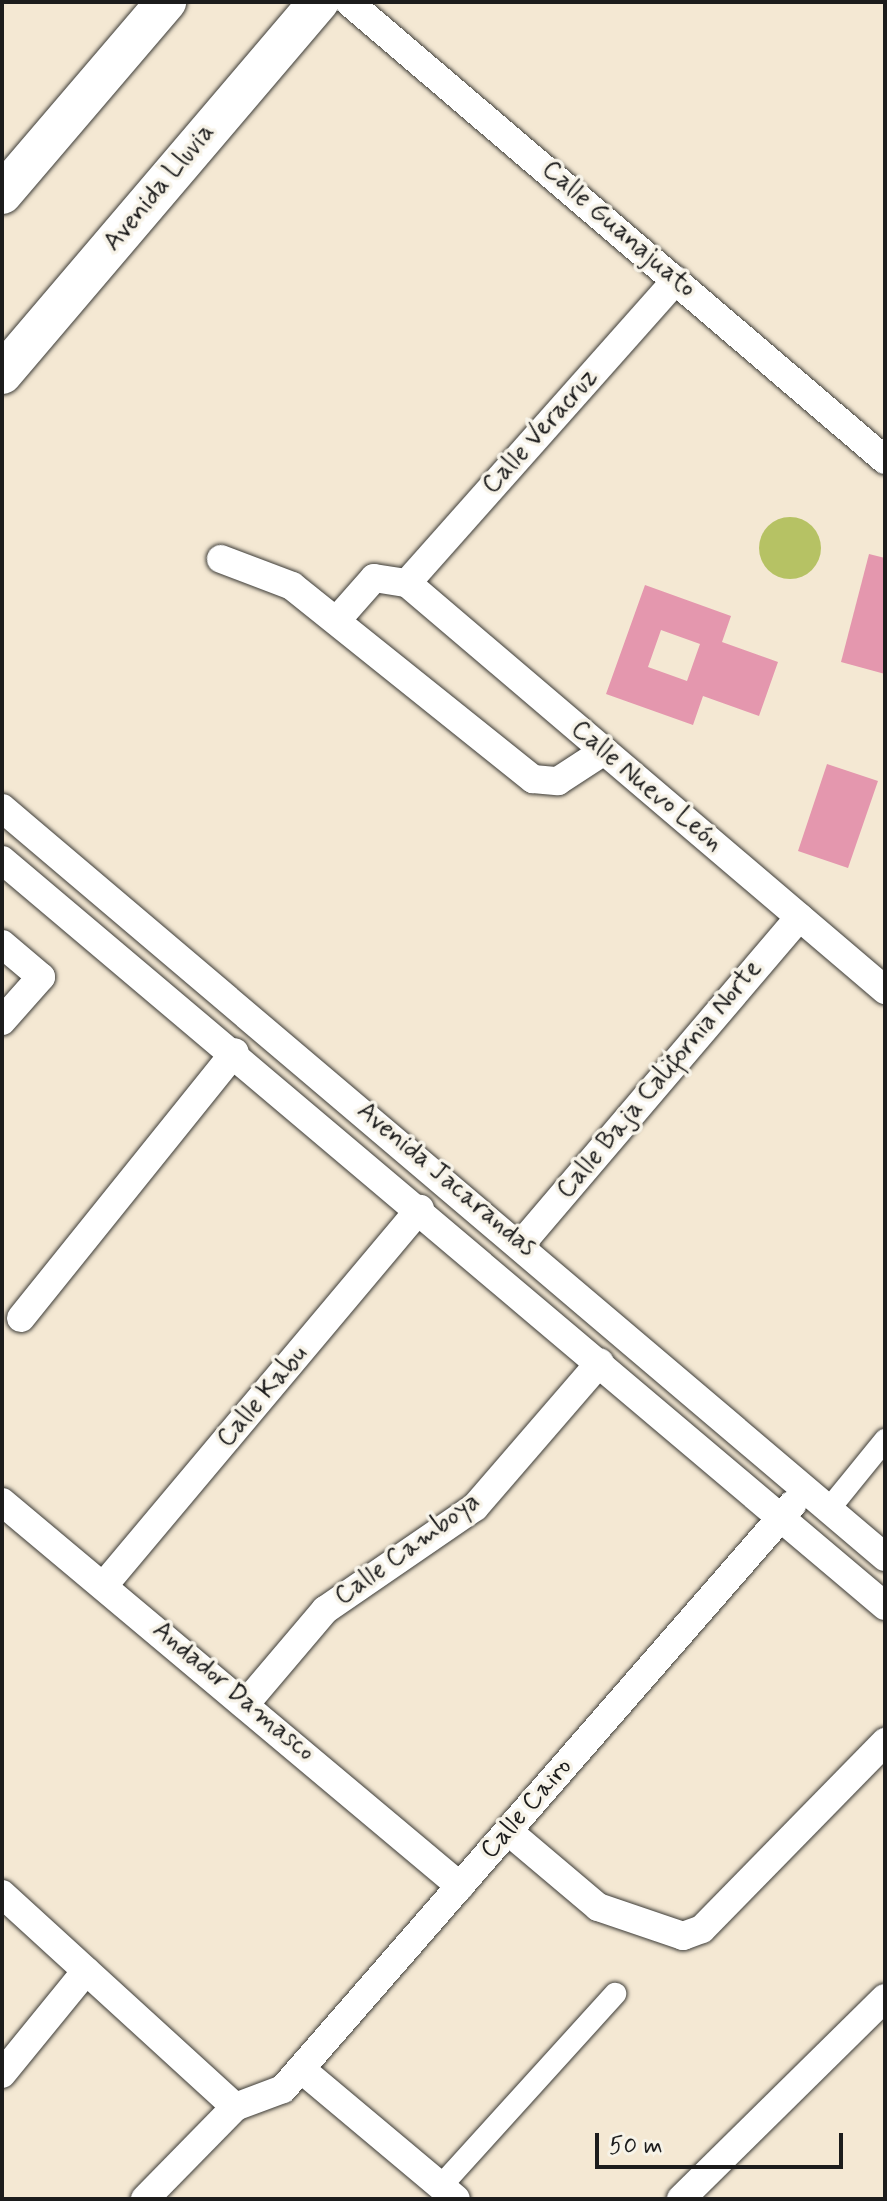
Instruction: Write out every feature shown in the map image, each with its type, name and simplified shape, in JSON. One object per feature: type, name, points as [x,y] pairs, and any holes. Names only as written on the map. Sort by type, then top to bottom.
[{"type":"main road","points":[[2,194],[166,2]]},
{"type":"main road","name":"Avenida Lluvia","points":[[2,374],[319,2]]},
{"type":"street","name":"Calle Guanajuato","points":[[349,2],[885,460]]},
{"type":"street","name":"Calle Veracruz","points":[[407,583],[676,280]]},
{"type":"street","points":[[221,559],[292,586],[533,779],[558,781],[604,751]]},
{"type":"street","points":[[337,620],[374,578],[407,583]]},
{"type":"street","name":"Calle Nuevo León","points":[[407,583],[885,990]]},
{"type":"street","name":"Avenida Jacarandas","points":[[2,808],[522,1243],[885,1557]]},
{"type":"street","name":"Avenida Jacarandas","points":[[2,860],[235,1052],[885,1606]]},
{"type":"street","name":"Calle Baja California Norte","points":[[522,1243],[799,917]]},
{"type":"street","points":[[2,944],[41,977],[2,1021]]},
{"type":"street","points":[[21,1318],[235,1052]]},
{"type":"street","name":"Calle Kabu","points":[[105,1584],[420,1209]]},
{"type":"street","name":"Calle Camboya","points":[[247,1702],[325,1610],[475,1507],[600,1362]]},
{"type":"street","points":[[829,1509],[885,1440]]},
{"type":"street","name":"Calle Cairo","points":[[235,2107],[283,2089],[805,1490]]},
{"type":"street","name":"Andador Damasco","points":[[2,1502],[247,1702],[460,1886]]},
{"type":"street","points":[[508,1831],[598,1907],[660,1932],[683,1936],[702,1929],[885,1742]]},
{"type":"street","points":[[2,1894],[235,2107],[145,2199]]},
{"type":"street","points":[[2,2074],[86,1971]]},
{"type":"street","points":[[301,2069],[448,2193],[615,1994]]},
{"type":"street","points":[[681,2199],[787,2102],[885,1998]]},
{"type":"green space","points":[[790,517],[802,519],[812,526],[819,536],[819,560],[812,570],[802,577],[790,579],[778,577],[768,570],[761,560],[759,548],[761,536],[768,526],[778,519]]},
{"type":"building","points":[[869,554],[885,558],[885,674],[841,662]]},
{"type":"building","points":[[645,585],[731,616],[722,642],[778,662],[759,716],[703,696],[693,725],[606,694]],"holes":[[[661,630],[700,644],[687,681],[648,667]]]},
{"type":"building","points":[[827,764],[878,781],[848,868],[798,851]]}]
